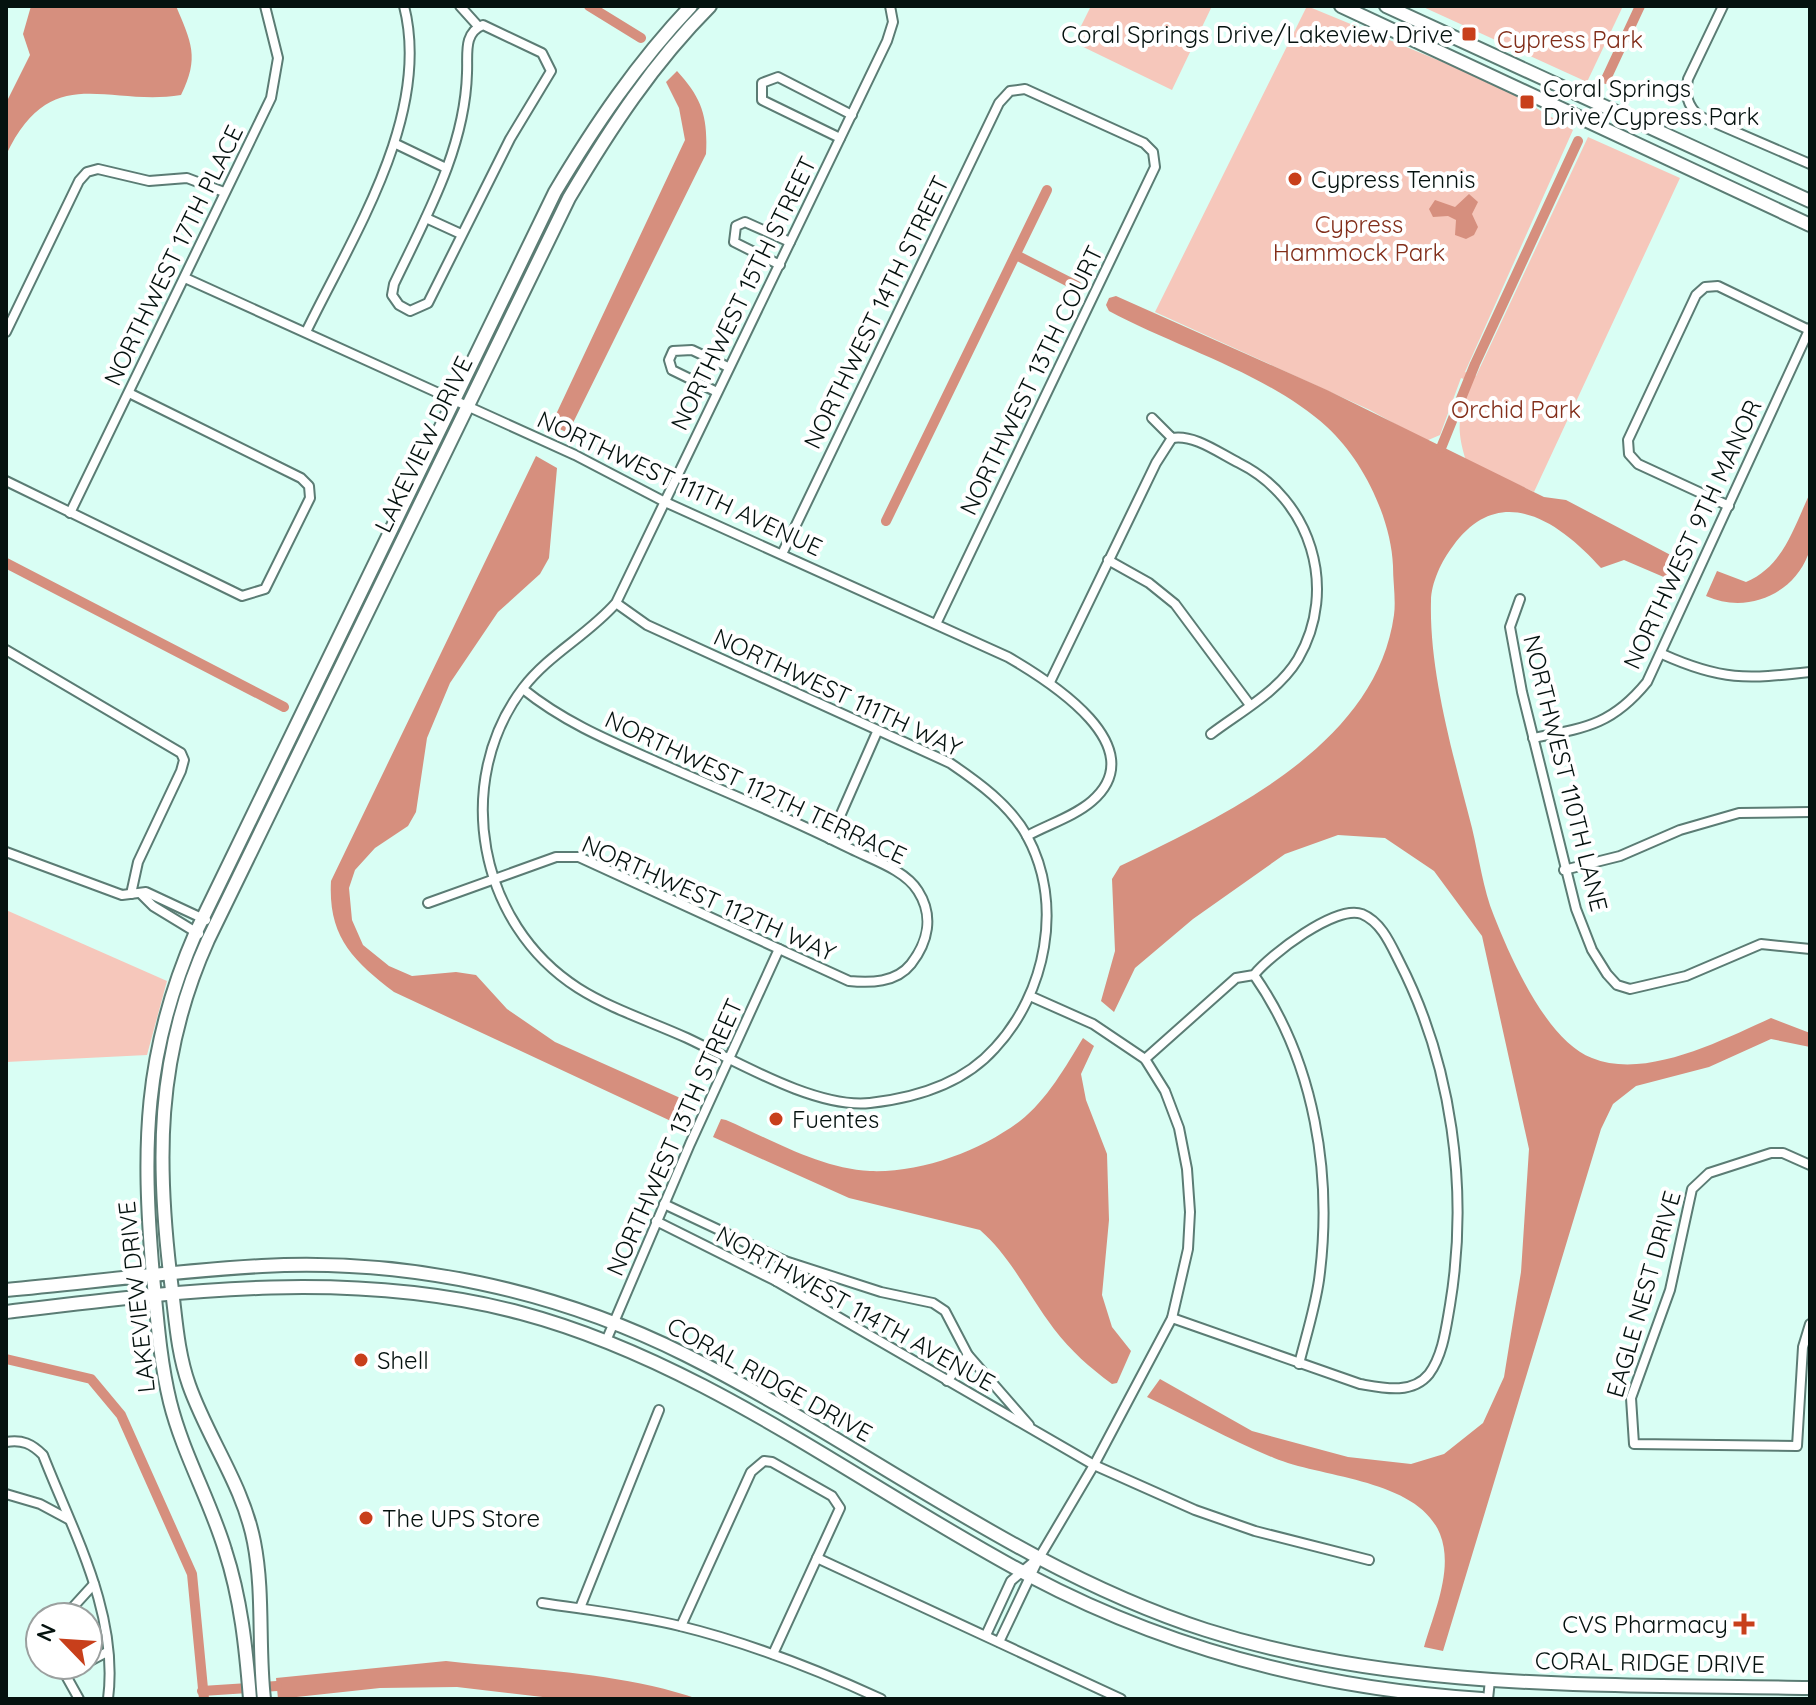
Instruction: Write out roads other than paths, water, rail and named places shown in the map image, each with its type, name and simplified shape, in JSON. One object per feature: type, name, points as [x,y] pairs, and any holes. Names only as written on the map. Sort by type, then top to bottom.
[{"type":"main road","name":"LAKEVIEW DRIVE","points":[[264,1699],[225,1550],[184,1449],[170,1402],[155,1295],[145,1157],[154,1061],[171,992],[202,918],[460,402],[569,198],[611,127],[654,69],[710,6]]},
{"type":"main road","points":[[1341,6],[1810,225]]},
{"type":"main road","points":[[1386,6],[1810,201]]},
{"type":"main road","name":"LAKEVIEW DRIVE","points":[[250,1699],[260,1606],[254,1541],[231,1473],[190,1387],[177,1339],[162,1155],[163,1107],[176,1021],[208,940],[555,192],[599,119],[643,60],[689,7]]},
{"type":"main road","name":"CORAL RIDGE DRIVE","points":[[6,1290],[265,1266],[408,1271],[488,1285],[614,1323],[705,1365],[1039,1558],[1142,1607],[1207,1630],[1361,1668],[1483,1680],[1810,1688]]},
{"type":"main road","name":"CORAL RIDGE DRIVE","points":[[6,1312],[225,1287],[324,1285],[406,1291],[524,1314],[606,1341],[675,1371],[1026,1574],[1121,1621],[1277,1671],[1371,1688],[1482,1699]]},
{"type":"street","name":"NORTHWEST 17TH PLACE","points":[[70,513],[271,98],[278,58],[265,6]]},
{"type":"street","points":[[306,332],[396,144],[411,60],[404,6]]},
{"type":"street","points":[[460,6],[478,26]]},
{"type":"street","name":"NORTHWEST 15TH STREET","points":[[890,6],[893,22],[852,115],[616,603],[601,621],[547,661],[523,689],[501,724],[487,765],[482,803],[484,843],[492,880],[528,942],[579,989],[730,1058],[836,1101],[865,1104],[894,1100],[946,1083],[972,1067],[995,1049],[1030,996],[1047,934],[1039,869],[1027,836]]},
{"type":"street","points":[[1723,6],[1688,79],[1686,91],[1692,109],[1699,116],[1773,151],[1810,164]]},
{"type":"street","points":[[483,25],[542,53],[551,71],[510,139],[428,303],[410,311],[399,305],[392,295],[394,284],[426,218],[462,119],[469,36],[478,26],[483,25]]},
{"type":"street","points":[[840,138],[762,100],[762,83],[778,77],[852,115]]},
{"type":"street","name":"NORTHWEST 14TH STREET","points":[[782,554],[999,103],[1010,91],[1025,89],[1144,143],[1153,152]]},
{"type":"street","points":[[396,144],[446,168]]},
{"type":"street","name":"NORTHWEST 13TH COURT","points":[[936,624],[1155,167],[1153,152]]},
{"type":"street","points":[[6,332],[79,181],[87,172],[98,169],[149,181],[187,178],[224,192]]},
{"type":"street","points":[[426,218],[461,234]]},
{"type":"street","points":[[780,265],[743,248],[734,242],[732,234],[736,226],[745,222],[790,242]]},
{"type":"street","name":"NORTHWEST 111TH AVENUE","points":[[185,278],[460,402],[665,502],[1008,657],[1050,682],[1105,738],[1113,754],[1112,773],[1091,803],[1027,836]]},
{"type":"street","points":[[1729,506],[1638,464],[1629,454],[1628,440],[1696,295],[1705,287],[1718,286],[1810,329]]},
{"type":"street","name":"NORTHWEST 9TH MANOR","points":[[1533,738],[1590,727],[1611,717],[1638,693],[1662,654],[1810,329]]},
{"type":"street","points":[[717,392],[672,370],[669,360],[673,351],[683,348],[728,367]]},
{"type":"street","points":[[6,481],[242,596],[252,596],[265,589],[310,498],[309,486],[301,478],[129,393]]},
{"type":"street","points":[[1152,418],[1172,438]]},
{"type":"street","points":[[1172,438],[1184,436],[1250,468],[1274,485],[1293,507],[1310,540],[1317,575],[1317,610],[1297,661],[1277,686],[1211,734]]},
{"type":"street","points":[[1050,682],[1108,560],[1172,438]]},
{"type":"street","points":[[1108,560],[1149,583],[1175,604],[1250,705]]},
{"type":"street","name":"NORTHWEST 110TH LANE","points":[[1520,599],[1510,627],[1564,870],[1592,950],[1617,985],[1630,989],[1686,976],[1761,944],[1810,949]]},
{"type":"street","name":"NORTHWEST 111TH WAY","points":[[616,603],[647,625],[950,763],[979,782],[1027,836]]},
{"type":"street","points":[[6,650],[181,753],[184,760],[181,771],[138,862],[136,894]]},
{"type":"street","points":[[1662,654],[1706,673],[1741,679],[1810,672]]},
{"type":"street","name":"NORTHWEST 112TH TERRACE","points":[[523,689],[577,727],[830,839],[901,874],[918,890],[926,910],[928,932],[921,950]]},
{"type":"street","points":[[830,839],[877,732]]},
{"type":"street","points":[[1564,870],[1620,856],[1680,830],[1739,813],[1810,812]]},
{"type":"street","points":[[6,852],[122,895],[146,892],[215,925]]},
{"type":"street","name":"NORTHWEST 112TH WAY","points":[[428,903],[556,857],[579,857],[849,981],[869,983],[889,979],[907,968],[921,950]]},
{"type":"street","points":[[136,894],[208,940]]},
{"type":"street","points":[[1145,1059],[1236,978],[1254,975],[1264,961],[1332,917],[1359,913],[1377,924],[1414,993],[1444,1086],[1454,1148],[1456,1267],[1438,1358],[1427,1376],[1411,1386],[1389,1390],[1299,1364],[1172,1318]]},
{"type":"street","name":"NORTHWEST 13TH STREET","points":[[606,1341],[656,1221],[779,949]]},
{"type":"street","points":[[1254,975],[1289,1037],[1305,1082],[1324,1180],[1319,1283],[1299,1364]]},
{"type":"street","points":[[999,1642],[1026,1574],[1039,1558],[1094,1465],[1172,1318],[1188,1249],[1187,1169],[1179,1128],[1165,1091],[1145,1059],[1093,1024],[1030,996]]},
{"type":"street","name":"EAGLE NEST DRIVE","points":[[1810,1165],[1783,1153],[1771,1153],[1709,1173],[1692,1189],[1670,1290],[1631,1398],[1634,1444],[1797,1446],[1803,1347],[1810,1324]]},
{"type":"street","name":"NORTHWEST 114TH AVENUE","points":[[664,1204],[785,1261],[869,1289],[933,1303],[945,1311],[968,1355],[1034,1431]]},
{"type":"street","name":"NORTHWEST 114TH AVENUE","points":[[656,1221],[776,1281],[1094,1465],[1195,1510],[1255,1531],[1369,1560]]},
{"type":"street","points":[[776,1281],[785,1261]]},
{"type":"street","points":[[947,1381],[968,1355]]},
{"type":"street","points":[[580,1608],[659,1410]]},
{"type":"street","points":[[6,1442],[19,1441],[33,1445],[43,1455],[101,1600],[108,1699]]},
{"type":"street","points":[[681,1626],[757,1466],[764,1461],[772,1462],[832,1496],[840,1508],[773,1654]]},
{"type":"street","points":[[6,1494],[40,1504],[68,1519]]},
{"type":"street","points":[[817,1558],[1121,1699]]},
{"type":"street","points":[[986,1635],[1011,1581],[1026,1574]]},
{"type":"street","points":[[79,1601],[94,1584]]},
{"type":"street","points":[[542,1603],[681,1626],[773,1654],[881,1699]]},
{"type":"street","points":[[1475,1699],[1483,1680]]},
{"type":"street","points":[[1483,1680],[1488,1699]]},
{"type":"street","points":[[69,1681],[79,1699]]},
{"type":"waterway","points":[[589,6],[641,38]]},
{"type":"waterway","points":[[1606,79],[1640,6]]},
{"type":"waterway","points":[[1441,448],[1475,364],[1578,141]]},
{"type":"waterway","points":[[886,521],[1047,190]]},
{"type":"waterway","points":[[1016,255],[1077,286]]},
{"type":"waterway","points":[[6,563],[284,707]]},
{"type":"waterway","points":[[6,1359],[91,1379],[121,1415],[192,1574],[204,1699]]},
{"type":"waterway","points":[[202,1691],[277,1686]]},
{"type":"place","name":"Coral Springs Drive/Lakeview Drive","points":[[1469,34]]},
{"type":"place","name":"Coral Springs Drive/Cypress Park","points":[[1527,102]]},
{"type":"place","name":"Cypress Tennis","points":[[1295,179]]},
{"type":"place","name":"Fuentes","points":[[776,1119]]},
{"type":"place","name":"Shell","points":[[361,1360]]},
{"type":"place","name":"The UPS Store","points":[[366,1518]]},
{"type":"place","name":"CVS Pharmacy","points":[[1744,1624]]},
{"type":"park label","name":"Cypress Park","points":[[1570,39]]},
{"type":"park label","name":"Cypress Hammock Park","points":[[1359,238]]},
{"type":"park label","name":"Orchid Park","points":[[1516,409]]}]
